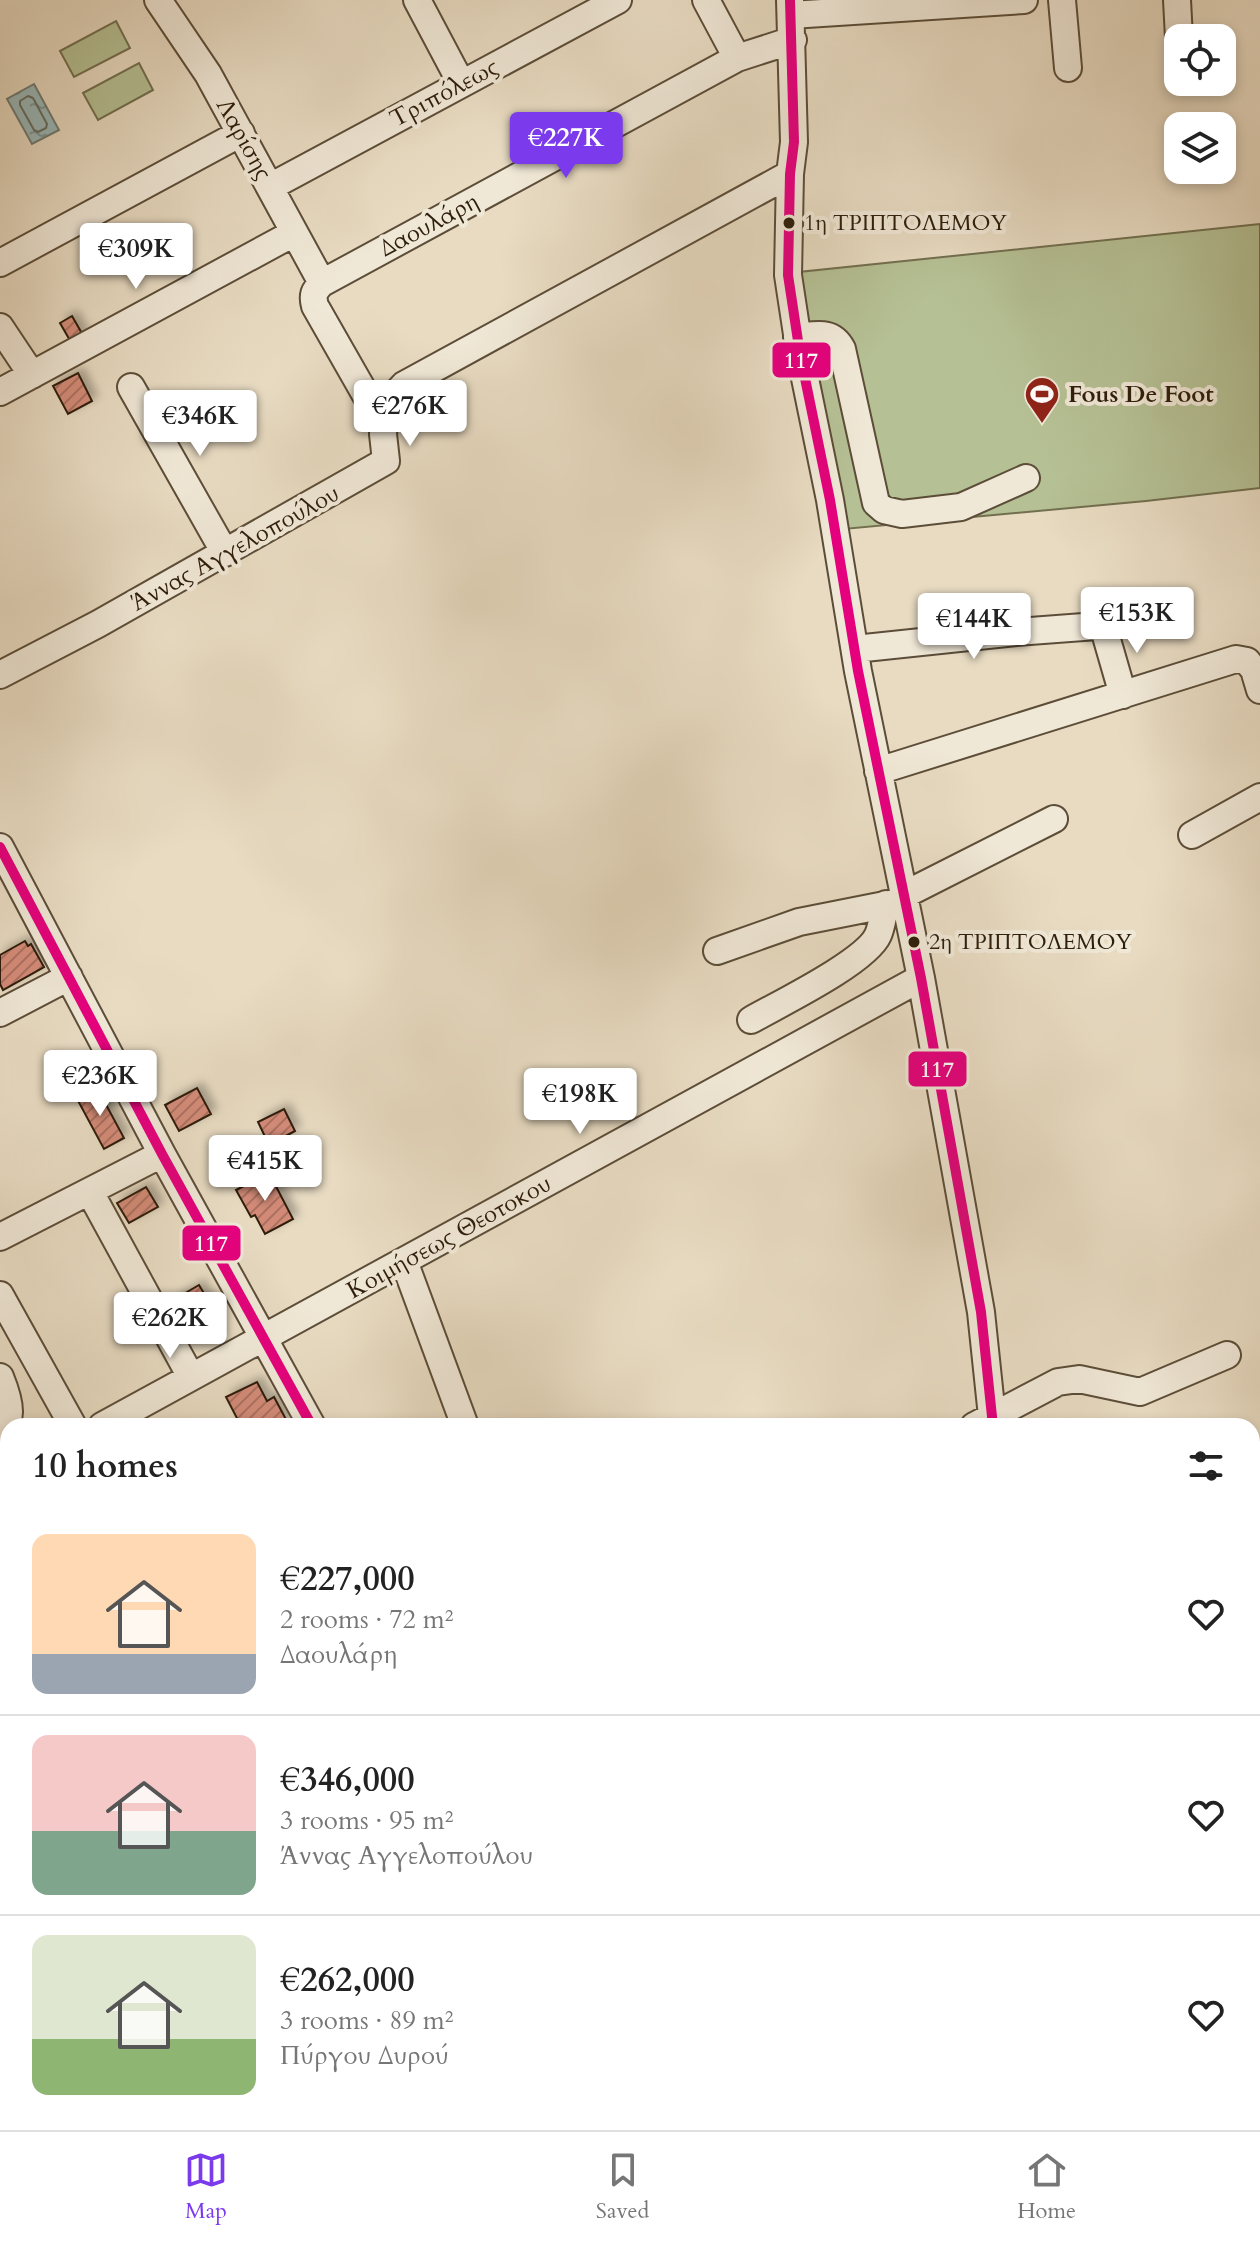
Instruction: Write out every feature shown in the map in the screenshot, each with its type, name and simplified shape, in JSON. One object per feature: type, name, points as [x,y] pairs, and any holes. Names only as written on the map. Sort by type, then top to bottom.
[{"type":"street","name":"Λαρίσης","points":[[158,0],[208,74],[322,283]]},
{"type":"street","points":[[417,0],[461,83]]},
{"type":"street","name":"Τριπόλεως","points":[[270,187],[618,0]]},
{"type":"street","points":[[706,0],[737,58]]},
{"type":"street","name":"Δαουλάρη","points":[[322,283],[737,58],[791,18],[1024,0]]},
{"type":"street","points":[[1062,0],[1068,68]]},
{"type":"street","points":[[1177,0],[1178,24]]},
{"type":"street","points":[[791,18],[794,142],[790,174],[788,275],[878,771],[898,900],[921,978],[981,1312],[986,1418]]},
{"type":"street","points":[[0,263],[241,133]]},
{"type":"street","name":"Άννας Αγγελοπούλου","points":[[0,675],[386,461],[386,404],[404,385],[790,174]]},
{"type":"street","points":[[0,392],[294,233]]},
{"type":"street","points":[[322,283],[314,292],[315,306],[384,427]]},
{"type":"street","points":[[0,327],[32,375]]},
{"type":"street","points":[[797,337],[827,334],[836,338],[842,349],[876,503],[884,510],[902,514],[961,507],[1026,478]]},
{"type":"street","points":[[131,387],[225,553]]},
{"type":"street","points":[[855,649],[1097,626],[1104,629],[1123,695]]},
{"type":"street","points":[[878,771],[1236,659],[1247,661],[1254,670],[1260,690]]},
{"type":"street","points":[[1192,835],[1260,797]]},
{"type":"street","points":[[717,951],[799,922],[898,900],[1054,819]]},
{"type":"street","points":[[0,847],[162,1154],[308,1418]]},
{"type":"street","points":[[751,1020],[851,962],[869,948],[898,900]]},
{"type":"street","points":[[0,1013],[69,977]]},
{"type":"street","name":"Κοιμήσεως Θεοτοκου","points":[[117,1418],[921,978]]},
{"type":"street","points":[[0,1237],[162,1154]]},
{"type":"street","points":[[90,1192],[191,1377]]},
{"type":"street","points":[[404,1261],[462,1418]]},
{"type":"street","points":[[0,1295],[69,1418]]},
{"type":"street","points":[[995,1418],[1058,1382],[1079,1379],[1140,1392],[1227,1355]]},
{"type":"street","points":[[0,1377],[9,1401],[9,1418]]},
{"type":"green space","points":[[116,21],[130,48],[74,77],[60,51]]},
{"type":"green space","points":[[139,63],[153,90],[98,120],[83,93]]},
{"type":"green space","name":"Fous De Foot","points":[[1260,224],[1260,488],[844,529],[799,272]]},
{"type":"water","points":[[34,84],[59,130],[32,144],[7,99]]},
{"type":"building","points":[[72,316],[84,337],[72,344],[60,323]]},
{"type":"building","points":[[78,373],[92,401],[68,414],[53,386]]},
{"type":"building","points":[[25,941],[28,946],[31,944],[44,967],[3,990],[0,984],[0,955]]},
{"type":"building","points":[[96,1086],[124,1138],[104,1149],[76,1097]]},
{"type":"building","points":[[197,1088],[211,1114],[179,1131],[165,1105]]},
{"type":"building","points":[[284,1109],[295,1131],[269,1145],[258,1122]]},
{"type":"building","points":[[269,1173],[293,1219],[265,1234],[236,1190]]},
{"type":"building","points":[[146,1187],[158,1207],[129,1223],[117,1203]]},
{"type":"building","points":[[199,1285],[215,1312],[193,1325],[175,1299]]},
{"type":"building","points":[[257,1382],[267,1401],[274,1397],[285,1418],[237,1418],[226,1397]]},
{"type":"transit line","name":"117","points":[[790,0],[794,142],[790,174],[788,275],[858,671],[921,978],[981,1312],[992,1418]]},
{"type":"transit line","name":"117","points":[[0,847],[162,1154],[308,1418]]},
{"type":"place","name":"1η ΤΡΙΠΤΟΛΕΜΟΥ","points":[[789,223]]},
{"type":"place","name":"Fous De Foot","points":[[1042,425]]},
{"type":"place","name":"2η ΤΡΙΠΤΟΛΕΜΟΥ","points":[[914,942]]}]
